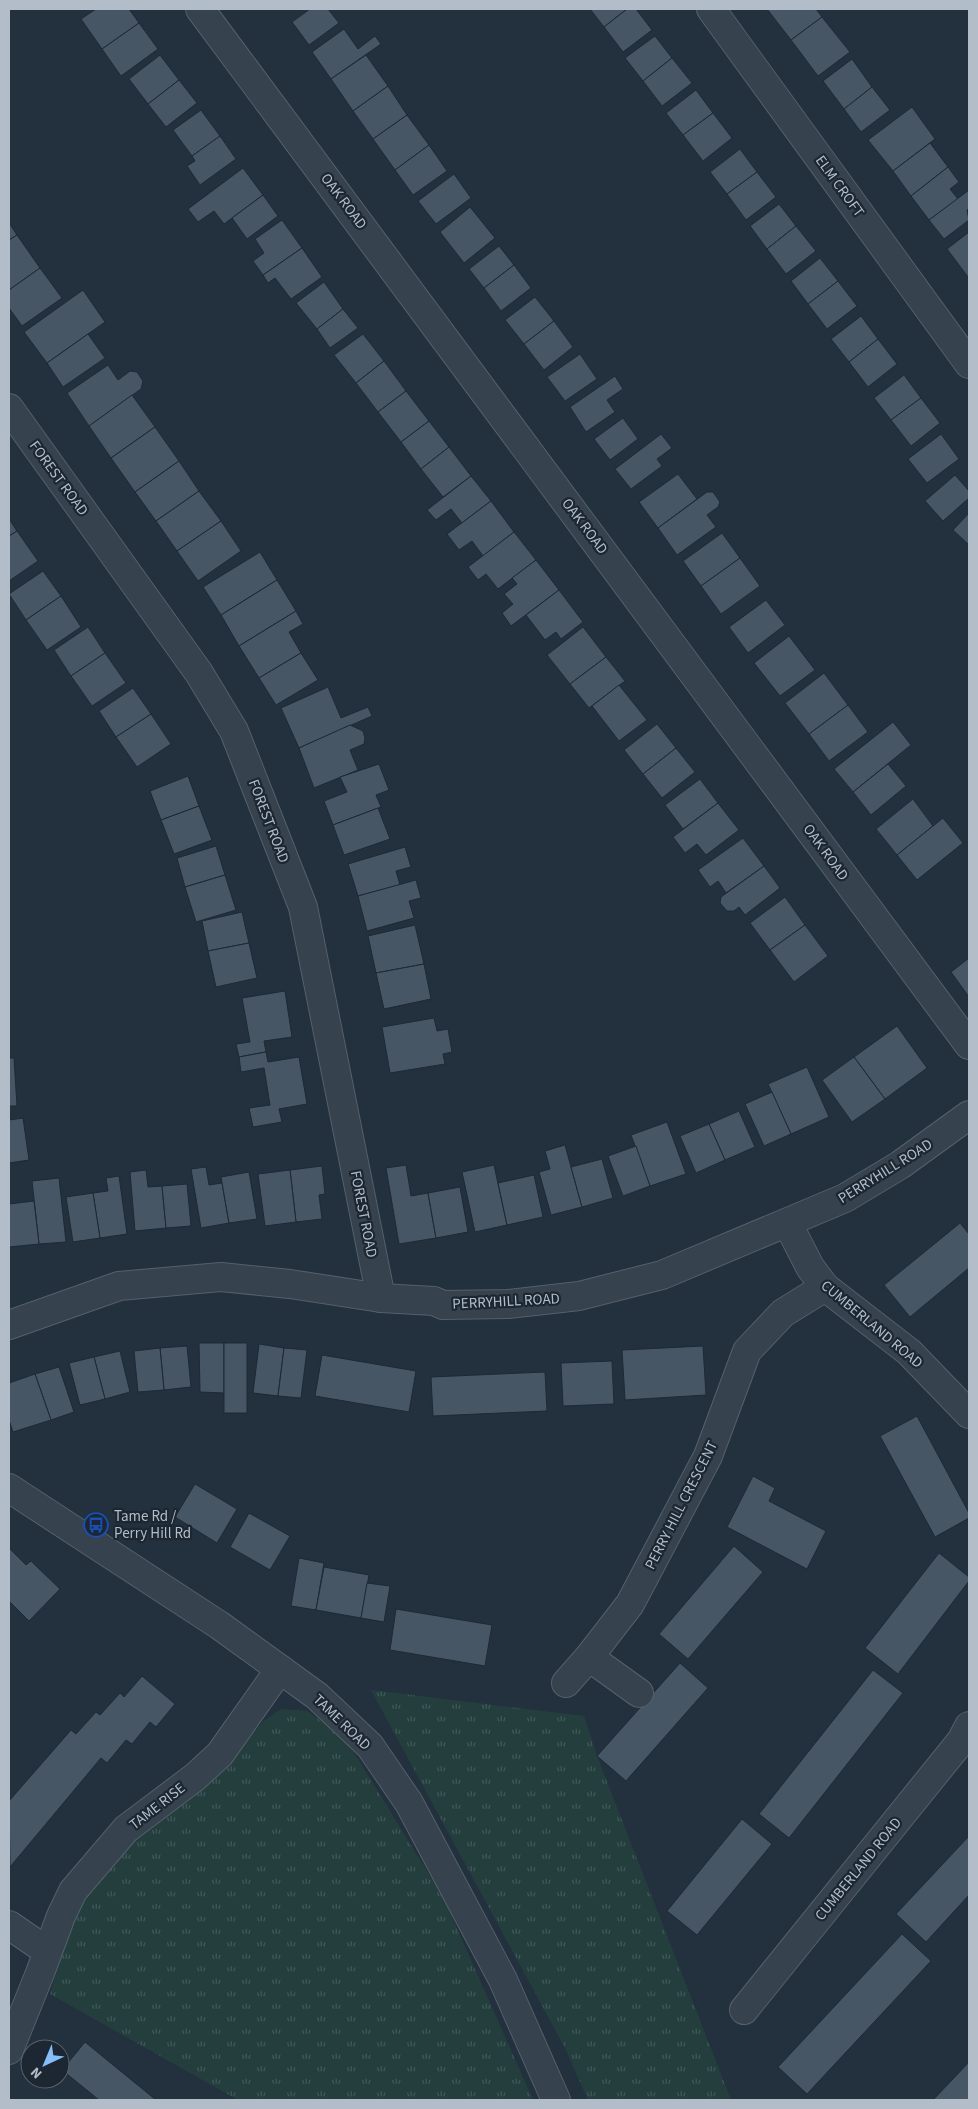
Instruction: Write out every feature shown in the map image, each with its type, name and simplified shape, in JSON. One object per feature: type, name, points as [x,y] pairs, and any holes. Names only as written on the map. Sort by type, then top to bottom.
[{"type":"street","name":"OAK ROAD","points":[[200,9],[969,1045]]},
{"type":"street","name":"ELM CROFT","points":[[711,9],[969,364]]},
{"type":"street","name":"FOREST ROAD","points":[[9,408],[199,673],[234,731],[303,907],[381,1298]]},
{"type":"street","name":"PERRYHILL ROAD","points":[[9,1324],[119,1286],[221,1277],[290,1284],[381,1298],[434,1301],[443,1305],[508,1304],[579,1296],[662,1275],[788,1224],[845,1198],[900,1165],[969,1114]]},
{"type":"street","name":"CUMBERLAND ROAD","points":[[788,1224],[810,1267],[825,1287],[909,1352],[969,1414]]},
{"type":"street","name":"PERRY HILL CRESCENT","points":[[566,1683],[589,1658],[630,1604],[704,1464],[747,1352],[783,1314],[825,1287]]},
{"type":"street","name":"TAME ROAD","points":[[9,1488],[219,1625],[317,1696],[370,1746],[409,1803],[503,1980],[556,2100]]},
{"type":"street","points":[[589,1658],[639,1693]]},
{"type":"street","name":"TAME RISE","points":[[9,2050],[40,1973],[60,1916],[73,1892],[126,1829],[195,1776],[220,1754],[280,1669]]},
{"type":"street","name":"CUMBERLAND ROAD","points":[[744,2010],[961,1741],[969,1726]]},
{"type":"street","points":[[9,1925],[47,1952]]},
{"type":"green space","points":[[371,1690],[584,1716],[597,1756],[731,2100],[588,2100],[565,2048]]},
{"type":"green space","points":[[281,1709],[307,1711],[345,1738],[443,1897],[533,2100],[238,2100],[50,1994],[80,1895],[128,1838],[208,1777],[264,1721]]},
{"type":"building","points":[[96,9],[129,9],[139,23],[102,49],[81,19]]},
{"type":"building","points":[[310,9],[328,9],[339,23],[309,45],[292,22]]},
{"type":"building","points":[[590,9],[627,9],[604,27]]},
{"type":"building","points":[[627,9],[636,9],[652,30],[623,52],[604,27]]},
{"type":"building","points":[[767,9],[816,9],[822,17],[791,40]]},
{"type":"building","points":[[822,17],[850,52],[818,76],[791,40]]},
{"type":"building","points":[[139,23],[158,49],[121,76],[102,49]]},
{"type":"building","points":[[344,29],[358,49],[375,36],[381,44],[331,79],[312,52]]},
{"type":"building","points":[[655,36],[672,58],[643,81],[625,58]]},
{"type":"building","points":[[160,55],[179,80],[148,104],[129,79]]},
{"type":"building","points":[[366,55],[388,86],[353,111],[331,79]]},
{"type":"building","points":[[672,58],[692,83],[662,106],[643,81]]},
{"type":"building","points":[[852,59],[872,87],[844,109],[823,81]]},
{"type":"building","points":[[179,80],[197,103],[166,127],[148,104]]},
{"type":"building","points":[[388,86],[407,115],[373,139],[353,111]]},
{"type":"building","points":[[872,87],[890,110],[861,132],[844,109]]},
{"type":"building","points":[[696,90],[713,113],[683,135],[666,113]]},
{"type":"building","points":[[912,107],[935,139],[893,171],[868,140]]},
{"type":"building","points":[[201,110],[220,136],[192,156],[173,130]]},
{"type":"building","points":[[713,113],[732,138],[703,161],[683,135]]},
{"type":"building","points":[[407,115],[429,145],[395,170],[373,139]]},
{"type":"building","points":[[220,136],[236,159],[200,185],[187,166],[195,161],[192,156]]},
{"type":"building","points":[[930,143],[948,167],[911,196],[893,171]]},
{"type":"building","points":[[429,145],[447,171],[413,195],[395,170]]},
{"type":"building","points":[[740,149],[757,172],[727,194],[710,172]]},
{"type":"building","points":[[948,167],[959,182],[950,189],[958,199],[929,220],[911,196]]},
{"type":"building","points":[[243,168],[263,195],[224,224],[214,211],[198,222],[188,209]]},
{"type":"building","points":[[757,172],[776,197],[746,220],[727,194]]},
{"type":"building","points":[[454,174],[471,198],[436,224],[418,201]]},
{"type":"building","points":[[969,190],[969,209],[967,210],[969,220],[944,239],[929,220]]},
{"type":"building","points":[[263,195],[278,216],[247,239],[232,218]]},
{"type":"building","points":[[779,204],[796,226],[767,249],[750,226]]},
{"type":"building","points":[[470,207],[495,238],[464,263],[440,232]]},
{"type":"building","points":[[282,220],[302,248],[263,275],[253,261],[264,253],[255,239]]},
{"type":"building","points":[[9,223],[17,235],[9,240]]},
{"type":"building","points":[[796,226],[816,251],[786,274],[767,249]]},
{"type":"building","points":[[969,232],[969,276],[968,277],[947,249]]},
{"type":"building","points":[[17,235],[40,268],[9,290],[9,240]]},
{"type":"building","points":[[499,246],[514,265],[484,288],[469,269]]},
{"type":"building","points":[[302,248],[322,277],[291,299],[275,278],[268,283],[263,275]]},
{"type":"building","points":[[820,258],[838,281],[808,304],[791,281]]},
{"type":"building","points":[[514,265],[531,288],[501,311],[484,288]]},
{"type":"building","points":[[40,268],[62,298],[22,326],[9,308],[9,290]]},
{"type":"building","points":[[838,281],[857,306],[827,329],[808,304]]},
{"type":"building","points":[[324,282],[343,309],[317,329],[296,303]]},
{"type":"building","points":[[83,290],[105,322],[47,363],[24,332]]},
{"type":"building","points":[[535,297],[554,321],[524,344],[505,320]]},
{"type":"building","points":[[343,309],[358,328],[330,348],[317,329]]},
{"type":"building","points":[[861,316],[878,339],[849,362],[831,339]]},
{"type":"building","points":[[554,321],[573,347],[544,370],[524,344]]},
{"type":"building","points":[[88,334],[105,358],[63,387],[47,363]]},
{"type":"building","points":[[363,334],[384,361],[356,383],[334,355]]},
{"type":"building","points":[[878,339],[897,364],[868,387],[849,362]]},
{"type":"building","points":[[580,354],[597,379],[565,401],[547,377]]},
{"type":"building","points":[[384,361],[406,391],[378,412],[356,383]]},
{"type":"building","points":[[108,365],[118,380],[130,371],[137,372],[143,381],[141,389],[89,426],[67,393]]},
{"type":"building","points":[[904,375],[921,398],[891,420],[874,398]]},
{"type":"building","points":[[615,376],[623,389],[607,400],[615,412],[586,432],[570,407]]},
{"type":"building","points":[[406,391],[429,421],[401,442],[378,412]]},
{"type":"building","points":[[132,395],[155,427],[111,458],[89,426]]},
{"type":"building","points":[[921,398],[940,423],[911,446],[891,420]]},
{"type":"building","points":[[623,418],[638,439],[610,460],[594,439]]},
{"type":"building","points":[[429,421],[449,447],[421,469],[401,442]]},
{"type":"building","points":[[155,427],[179,461],[135,492],[111,458]]},
{"type":"building","points":[[661,434],[672,448],[657,459],[662,466],[631,489],[615,469]]},
{"type":"building","points":[[941,434],[959,459],[927,483],[908,459]]},
{"type":"building","points":[[449,447],[471,476],[443,497],[421,469]]},
{"type":"building","points":[[179,461],[199,491],[156,521],[135,492]]},
{"type":"building","points":[[678,474],[697,499],[658,528],[639,502]]},
{"type":"building","points":[[955,475],[969,491],[969,498],[943,521],[925,501]]},
{"type":"building","points":[[471,476],[491,501],[462,523],[451,509],[436,520],[427,510]]},
{"type":"building","points":[[199,491],[221,521],[177,551],[156,521]]},
{"type":"building","points":[[707,492],[713,492],[720,502],[718,507],[707,515],[716,527],[677,555],[658,528]]},
{"type":"building","points":[[491,501],[514,532],[483,556],[472,541],[459,550],[447,534]]},
{"type":"building","points":[[969,513],[969,545],[953,530]]},
{"type":"building","points":[[9,519],[17,531],[9,536]]},
{"type":"building","points":[[221,521],[241,551],[198,581],[177,551]]},
{"type":"building","points":[[17,531],[38,561],[9,581],[9,536]]},
{"type":"building","points":[[514,532],[536,560],[498,589],[486,574],[478,580],[468,567]]},
{"type":"building","points":[[722,533],[740,558],[701,586],[683,561]]},
{"type":"building","points":[[260,552],[277,580],[221,615],[203,587]]},
{"type":"building","points":[[740,558],[760,586],[721,614],[701,586]]},
{"type":"building","points":[[536,560],[559,590],[511,626],[502,613],[513,604],[504,594],[517,584],[512,578]]},
{"type":"building","points":[[43,571],[61,596],[26,620],[9,594]]},
{"type":"building","points":[[277,580],[296,611],[239,646],[221,615]]},
{"type":"building","points":[[559,590],[583,622],[561,639],[556,632],[545,640],[526,615]]},
{"type":"building","points":[[61,596],[81,627],[47,650],[26,620]]},
{"type":"building","points":[[766,600],[785,625],[748,653],[729,627]]},
{"type":"building","points":[[296,611],[303,624],[289,632],[301,653],[259,678],[239,646]]},
{"type":"building","points":[[88,627],[105,653],[71,676],[54,650]]},
{"type":"building","points":[[583,627],[606,657],[570,684],[547,655]]},
{"type":"building","points":[[789,636],[815,670],[780,696],[754,663]]},
{"type":"building","points":[[105,653],[126,683],[92,706],[71,676]]},
{"type":"building","points":[[301,653],[318,680],[276,705],[259,678]]},
{"type":"building","points":[[606,657],[625,681],[589,708],[570,684]]},
{"type":"building","points":[[824,673],[848,705],[809,734],[785,703]]},
{"type":"building","points":[[619,685],[647,720],[619,741],[592,706]]},
{"type":"building","points":[[328,687],[341,718],[368,707],[372,716],[299,748],[281,708]]},
{"type":"building","points":[[133,688],[151,714],[116,737],[99,711]]},
{"type":"building","points":[[848,705],[868,732],[829,761],[809,734]]},
{"type":"building","points":[[151,714],[171,744],[137,767],[116,737]]},
{"type":"building","points":[[893,722],[911,745],[853,792],[834,769]]},
{"type":"building","points":[[657,724],[676,748],[643,774],[624,750]]},
{"type":"building","points":[[350,725],[363,731],[365,738],[364,744],[350,750],[358,770],[314,788],[299,748]]},
{"type":"building","points":[[676,748],[695,772],[662,798],[643,774]]},
{"type":"building","points":[[379,764],[389,790],[376,795],[381,807],[333,825],[324,801],[347,792],[340,777]]},
{"type":"building","points":[[888,764],[906,786],[871,815],[853,792]]},
{"type":"building","points":[[188,776],[199,806],[161,820],[150,791]]},
{"type":"building","points":[[700,779],[718,803],[683,829],[665,805]]},
{"type":"building","points":[[913,799],[933,826],[897,855],[876,829]]},
{"type":"building","points":[[718,803],[739,830],[706,855],[697,844],[685,853],[673,837]]},
{"type":"building","points":[[199,806],[212,840],[174,854],[161,820]]},
{"type":"building","points":[[378,808],[390,839],[344,855],[333,825]]},
{"type":"building","points":[[943,818],[963,843],[917,880],[897,855]]},
{"type":"building","points":[[743,838],[764,866],[726,893],[718,881],[710,887],[698,870]]},
{"type":"building","points":[[216,846],[225,875],[185,887],[177,858]]},
{"type":"building","points":[[405,847],[411,867],[396,871],[400,885],[358,896],[348,864]]},
{"type":"building","points":[[764,866],[780,888],[745,915],[739,907],[734,911],[727,911],[720,903],[721,897]]},
{"type":"building","points":[[225,875],[236,910],[196,922],[185,887]]},
{"type":"building","points":[[416,880],[421,898],[409,901],[414,918],[367,931],[358,896]]},
{"type":"building","points":[[785,897],[805,925],[770,950],[750,923]]},
{"type":"building","points":[[242,912],[249,943],[208,951],[202,921]]},
{"type":"building","points":[[415,925],[424,964],[376,973],[368,936]]},
{"type":"building","points":[[805,925],[828,956],[794,982],[770,950]]},
{"type":"building","points":[[249,943],[257,978],[216,987],[208,951]]},
{"type":"building","points":[[969,958],[969,997],[951,972]]},
{"type":"building","points":[[424,964],[431,999],[384,1009],[376,973]]},
{"type":"building","points":[[285,991],[292,1037],[264,1041],[266,1052],[239,1057],[236,1044],[250,1042],[242,998]]},
{"type":"building","points":[[434,1018],[437,1031],[448,1029],[452,1052],[443,1054],[445,1064],[390,1073],[382,1027]]},
{"type":"building","points":[[897,1026],[927,1068],[885,1099],[854,1057]]},
{"type":"building","points":[[266,1052],[268,1062],[299,1057],[307,1104],[279,1109],[282,1122],[253,1127],[249,1108],[270,1105],[264,1068],[241,1072],[239,1057]]},
{"type":"building","points":[[854,1057],[885,1099],[852,1122],[822,1080]]},
{"type":"building","points":[[9,1058],[14,1058],[17,1106],[9,1106]]},
{"type":"building","points":[[807,1067],[829,1117],[791,1134],[768,1084]]},
{"type":"building","points":[[772,1092],[791,1134],[764,1146],[745,1104]]},
{"type":"building","points":[[739,1111],[755,1147],[725,1160],[709,1124]]},
{"type":"building","points":[[23,1118],[29,1160],[9,1163],[9,1120]]},
{"type":"building","points":[[667,1122],[686,1174],[650,1186],[631,1135]]},
{"type":"building","points":[[709,1124],[725,1160],[696,1173],[680,1136]]},
{"type":"building","points":[[565,1145],[582,1207],[551,1215],[539,1172],[550,1169],[545,1151]]},
{"type":"building","points":[[636,1146],[650,1186],[623,1196],[608,1156]]},
{"type":"building","points":[[602,1159],[613,1198],[582,1207],[571,1167]]},
{"type":"building","points":[[406,1165],[411,1196],[428,1193],[436,1238],[399,1244],[386,1168]]},
{"type":"building","points":[[494,1165],[507,1225],[475,1232],[462,1172]]},
{"type":"building","points":[[322,1166],[325,1194],[319,1195],[322,1219],[296,1222],[290,1170]]},
{"type":"building","points":[[206,1167],[209,1185],[222,1183],[229,1223],[201,1228],[191,1169]]},
{"type":"building","points":[[146,1170],[148,1187],[162,1186],[166,1228],[135,1231],[130,1172]]},
{"type":"building","points":[[290,1170],[296,1222],[265,1226],[258,1174]]},
{"type":"building","points":[[249,1172],[257,1219],[229,1223],[221,1177]]},
{"type":"building","points":[[534,1175],[543,1217],[507,1225],[498,1183]]},
{"type":"building","points":[[119,1176],[127,1234],[100,1238],[93,1193],[108,1191],[106,1178]]},
{"type":"building","points":[[59,1178],[66,1242],[39,1244],[32,1181]]},
{"type":"building","points":[[187,1184],[191,1226],[166,1228],[162,1186]]},
{"type":"building","points":[[460,1187],[468,1232],[436,1238],[428,1193]]},
{"type":"building","points":[[93,1193],[100,1238],[73,1242],[66,1197]]},
{"type":"building","points":[[34,1201],[39,1244],[9,1247],[9,1204]]},
{"type":"building","points":[[960,1223],[969,1234],[969,1268],[910,1317],[884,1285]]},
{"type":"building","points":[[199,1343],[224,1343],[224,1393],[200,1392]]},
{"type":"building","points":[[224,1343],[247,1343],[247,1413],[224,1413]]},
{"type":"building","points":[[259,1344],[284,1348],[278,1396],[253,1393]]},
{"type":"building","points":[[187,1346],[191,1387],[164,1390],[160,1348]]},
{"type":"building","points":[[703,1346],[706,1395],[625,1400],[622,1350]]},
{"type":"building","points":[[160,1348],[164,1390],[138,1392],[134,1351]]},
{"type":"building","points":[[284,1348],[307,1350],[301,1398],[278,1396]]},
{"type":"building","points":[[120,1351],[130,1392],[105,1399],[94,1357]]},
{"type":"building","points":[[322,1355],[416,1371],[409,1412],[315,1396]]},
{"type":"building","points":[[94,1357],[105,1399],[80,1405],[69,1363]]},
{"type":"building","points":[[612,1361],[614,1404],[563,1406],[561,1363]]},
{"type":"building","points":[[59,1367],[74,1412],[51,1420],[35,1374]]},
{"type":"building","points":[[545,1372],[547,1411],[433,1416],[431,1377]]},
{"type":"building","points":[[35,1374],[51,1420],[13,1432],[9,1420],[9,1383]]},
{"type":"building","points":[[917,1416],[969,1513],[969,1518],[935,1537],[880,1436]]},
{"type":"building","points":[[753,1476],[775,1488],[769,1501],[826,1531],[807,1569],[727,1527]]},
{"type":"building","points":[[195,1484],[237,1509],[217,1543],[175,1517]]},
{"type":"building","points":[[249,1513],[290,1536],[270,1570],[230,1547]]},
{"type":"building","points":[[734,1546],[763,1572],[688,1659],[659,1634]]},
{"type":"building","points":[[9,1548],[26,1565],[31,1561],[60,1589],[29,1621],[9,1601]]},
{"type":"building","points":[[939,1553],[969,1577],[969,1581],[898,1674],[865,1648]]},
{"type":"building","points":[[299,1558],[324,1563],[316,1610],[291,1606]]},
{"type":"building","points":[[324,1567],[369,1575],[361,1618],[316,1610]]},
{"type":"building","points":[[367,1583],[390,1586],[384,1622],[361,1618]]},
{"type":"building","points":[[396,1609],[492,1625],[485,1666],[390,1650]]},
{"type":"building","points":[[680,1663],[708,1688],[626,1781],[597,1756]]},
{"type":"building","points":[[873,1670],[903,1693],[789,1838],[759,1814]]},
{"type":"building","points":[[142,1676],[175,1704],[156,1727],[150,1722],[132,1744],[126,1740],[107,1763],[101,1758],[10,1867],[9,1801],[71,1730],[76,1734],[96,1712],[100,1715],[120,1693],[124,1697]]},
{"type":"building","points":[[742,1819],[772,1844],[697,1935],[667,1911]]},
{"type":"building","points":[[969,1836],[969,1895],[926,1942],[896,1914]]},
{"type":"building","points":[[902,1934],[931,1961],[807,2094],[778,2067]]},
{"type":"building","points":[[85,2042],[156,2100],[99,2100],[70,2076],[70,2060]]},
{"type":"building","points":[[969,2062],[969,2100],[933,2100]]},
{"type":"place","name":"Tame Rd / Perry Hill Rd","points":[[96,1525]]}]
